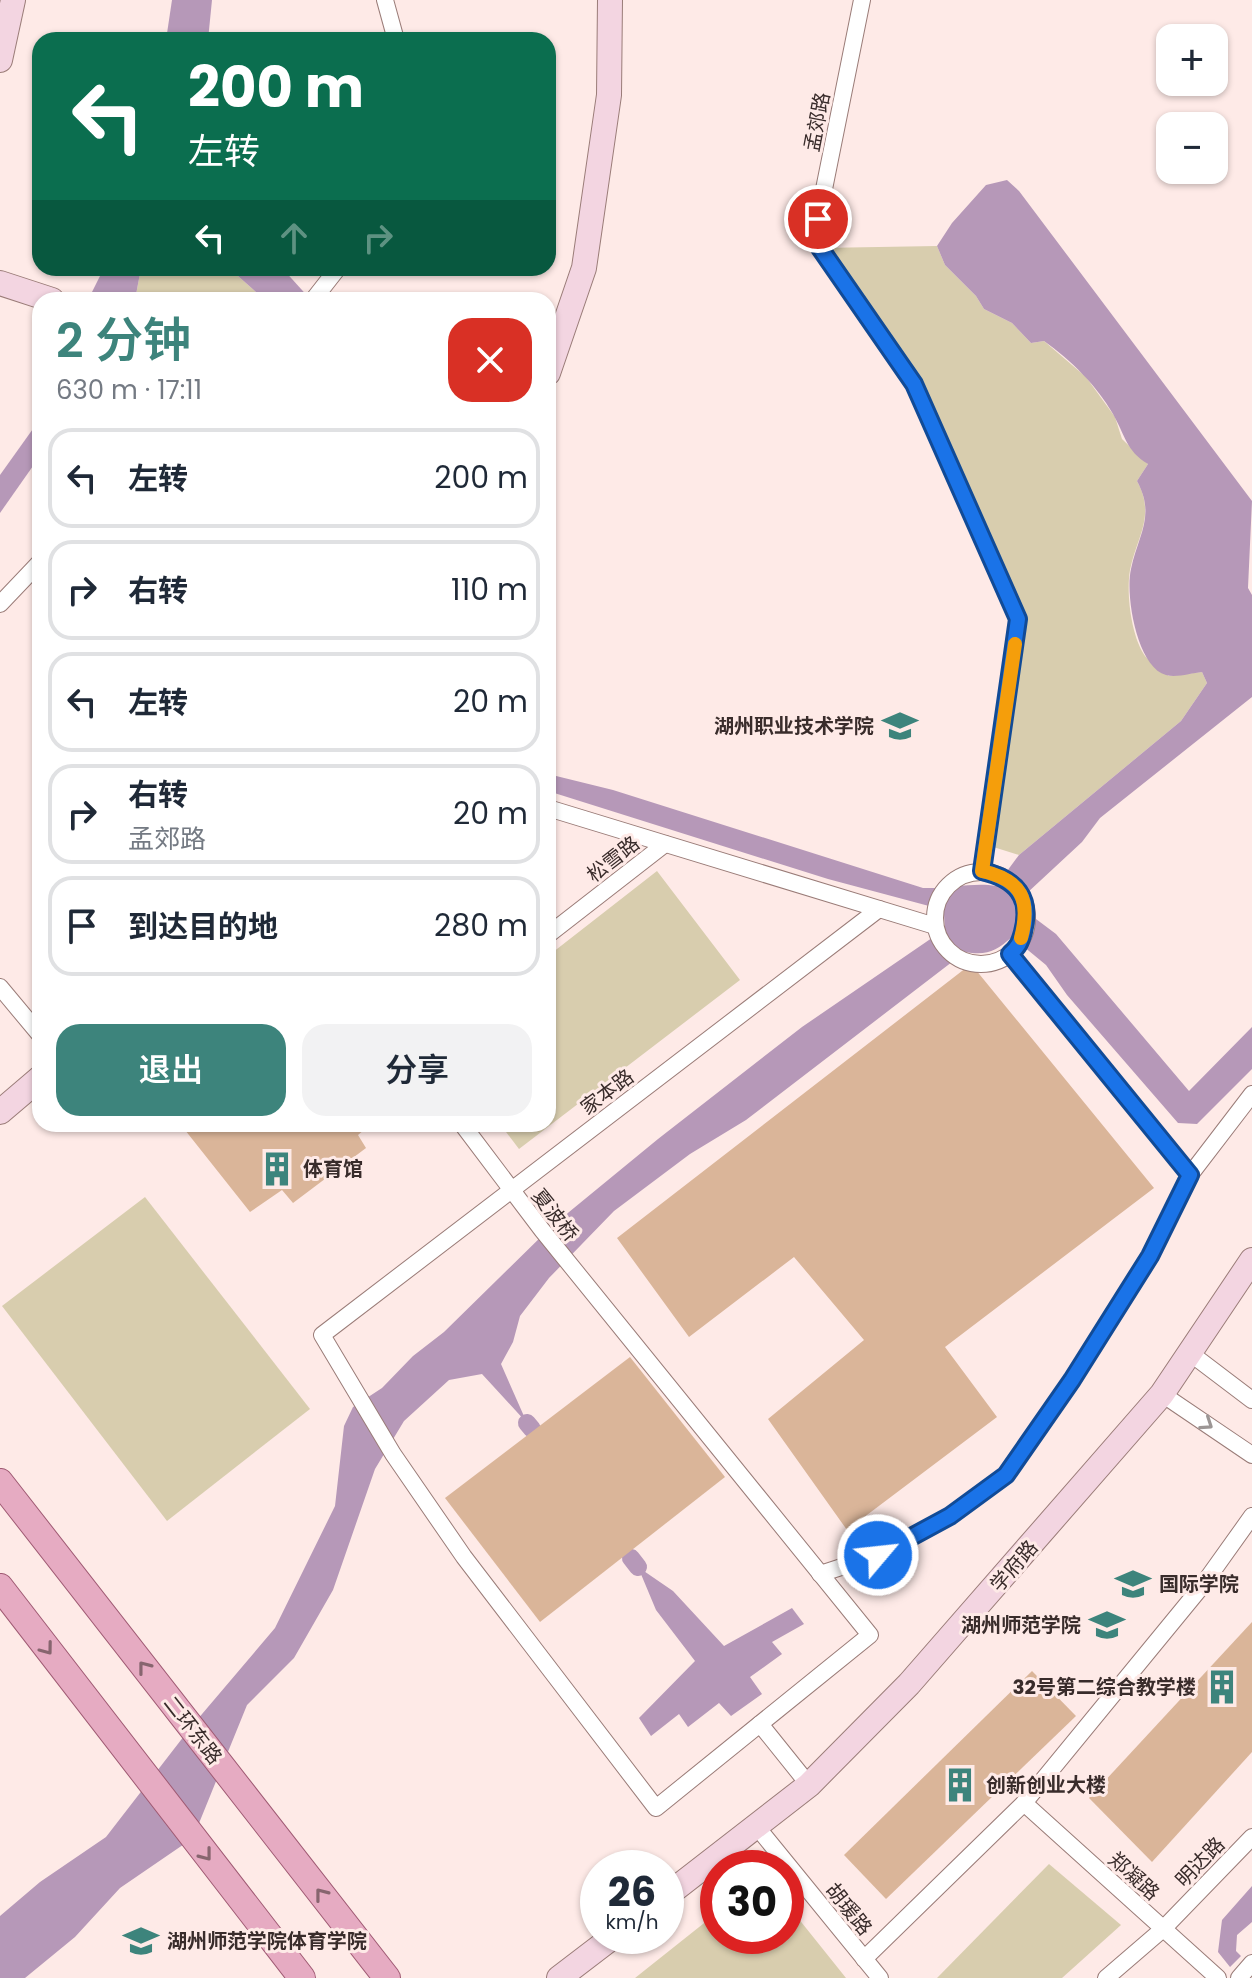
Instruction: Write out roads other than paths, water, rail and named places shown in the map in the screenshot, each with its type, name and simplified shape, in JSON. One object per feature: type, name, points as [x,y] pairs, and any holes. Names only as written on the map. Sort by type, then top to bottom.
[{"type":"main road","points":[[0,60],[13,0]]},
{"type":"main road","points":[[556,350],[584,268],[609,95],[610,0]]},
{"type":"main road","points":[[0,283],[32,293]]},
{"type":"main road","points":[[0,1112],[32,1085]]},
{"type":"main road","name":"学府路","points":[[684,1882],[809,1785],[909,1684],[1162,1394],[1251,1262]]},
{"type":"main road","name":"二环东路","points":[[0,1482],[387,1978]]},
{"type":"main road","points":[[0,1587],[302,1978]]},
{"type":"main road","points":[[559,1978],[590,1954]]},
{"type":"street","points":[[385,0],[394,32]]},
{"type":"street","name":"孟郊路","points":[[862,0],[818,219],[820,248],[914,384],[1018,619],[982,871]]},
{"type":"street","points":[[319,292],[332,276]]},
{"type":"street","points":[[0,604],[32,570]]},
{"type":"street","points":[[556,810],[936,924]]},
{"type":"street","name":"松雪路","points":[[556,929],[665,844]]},
{"type":"street","points":[[982,871],[1001,875],[1016,887],[1026,908],[1014,950],[980,964],[951,953],[936,924],[947,886],[962,875],[982,871]]},
{"type":"street","name":"家本路","points":[[760,1724],[656,1808],[464,1557],[393,1454],[322,1335],[879,909]]},
{"type":"street","points":[[1014,950],[1190,1175]]},
{"type":"street","points":[[0,987],[32,1025]]},
{"type":"street","points":[[820,1574],[878,1555],[926,1529],[1006,1475],[1072,1380],[1150,1256],[1190,1175],[1252,1094]]},
{"type":"street","name":"夏波桥","points":[[468,1132],[510,1191],[870,1635],[760,1724]]},
{"type":"street","points":[[1190,1353],[1252,1400]]},
{"type":"street","points":[[1162,1394],[1252,1455]]},
{"type":"street","points":[[864,1959],[1024,1803],[1202,1586],[1252,1516]]},
{"type":"street","points":[[760,1724],[809,1785]]},
{"type":"street","name":"郑凝路","points":[[1024,1803],[1218,1978]]},
{"type":"street","name":"胡瑗路","points":[[757,1827],[880,1978]]},
{"type":"street","name":"明达路","points":[[1106,1978],[1163,1929],[1252,1837]]},
{"type":"street","points":[[1239,1978],[1252,1963]]},
{"type":"waterway","points":[[527,1423],[532,1429]]},
{"type":"waterway","points":[[631,1558],[638,1567]]},
{"type":"place","name":"湖州职业技术学院","points":[[900,726]]},
{"type":"place","name":"体育馆","points":[[277,1169]]},
{"type":"place","name":"国际学院","points":[[1133,1584]]},
{"type":"place","name":"湖州师范学院","points":[[1107,1625]]},
{"type":"place","name":"32号第二综合教学楼","points":[[1222,1687]]},
{"type":"place","name":"创新创业大楼","points":[[960,1785]]},
{"type":"place","name":"湖州师范学院体育学院","points":[[141,1941]]}]
